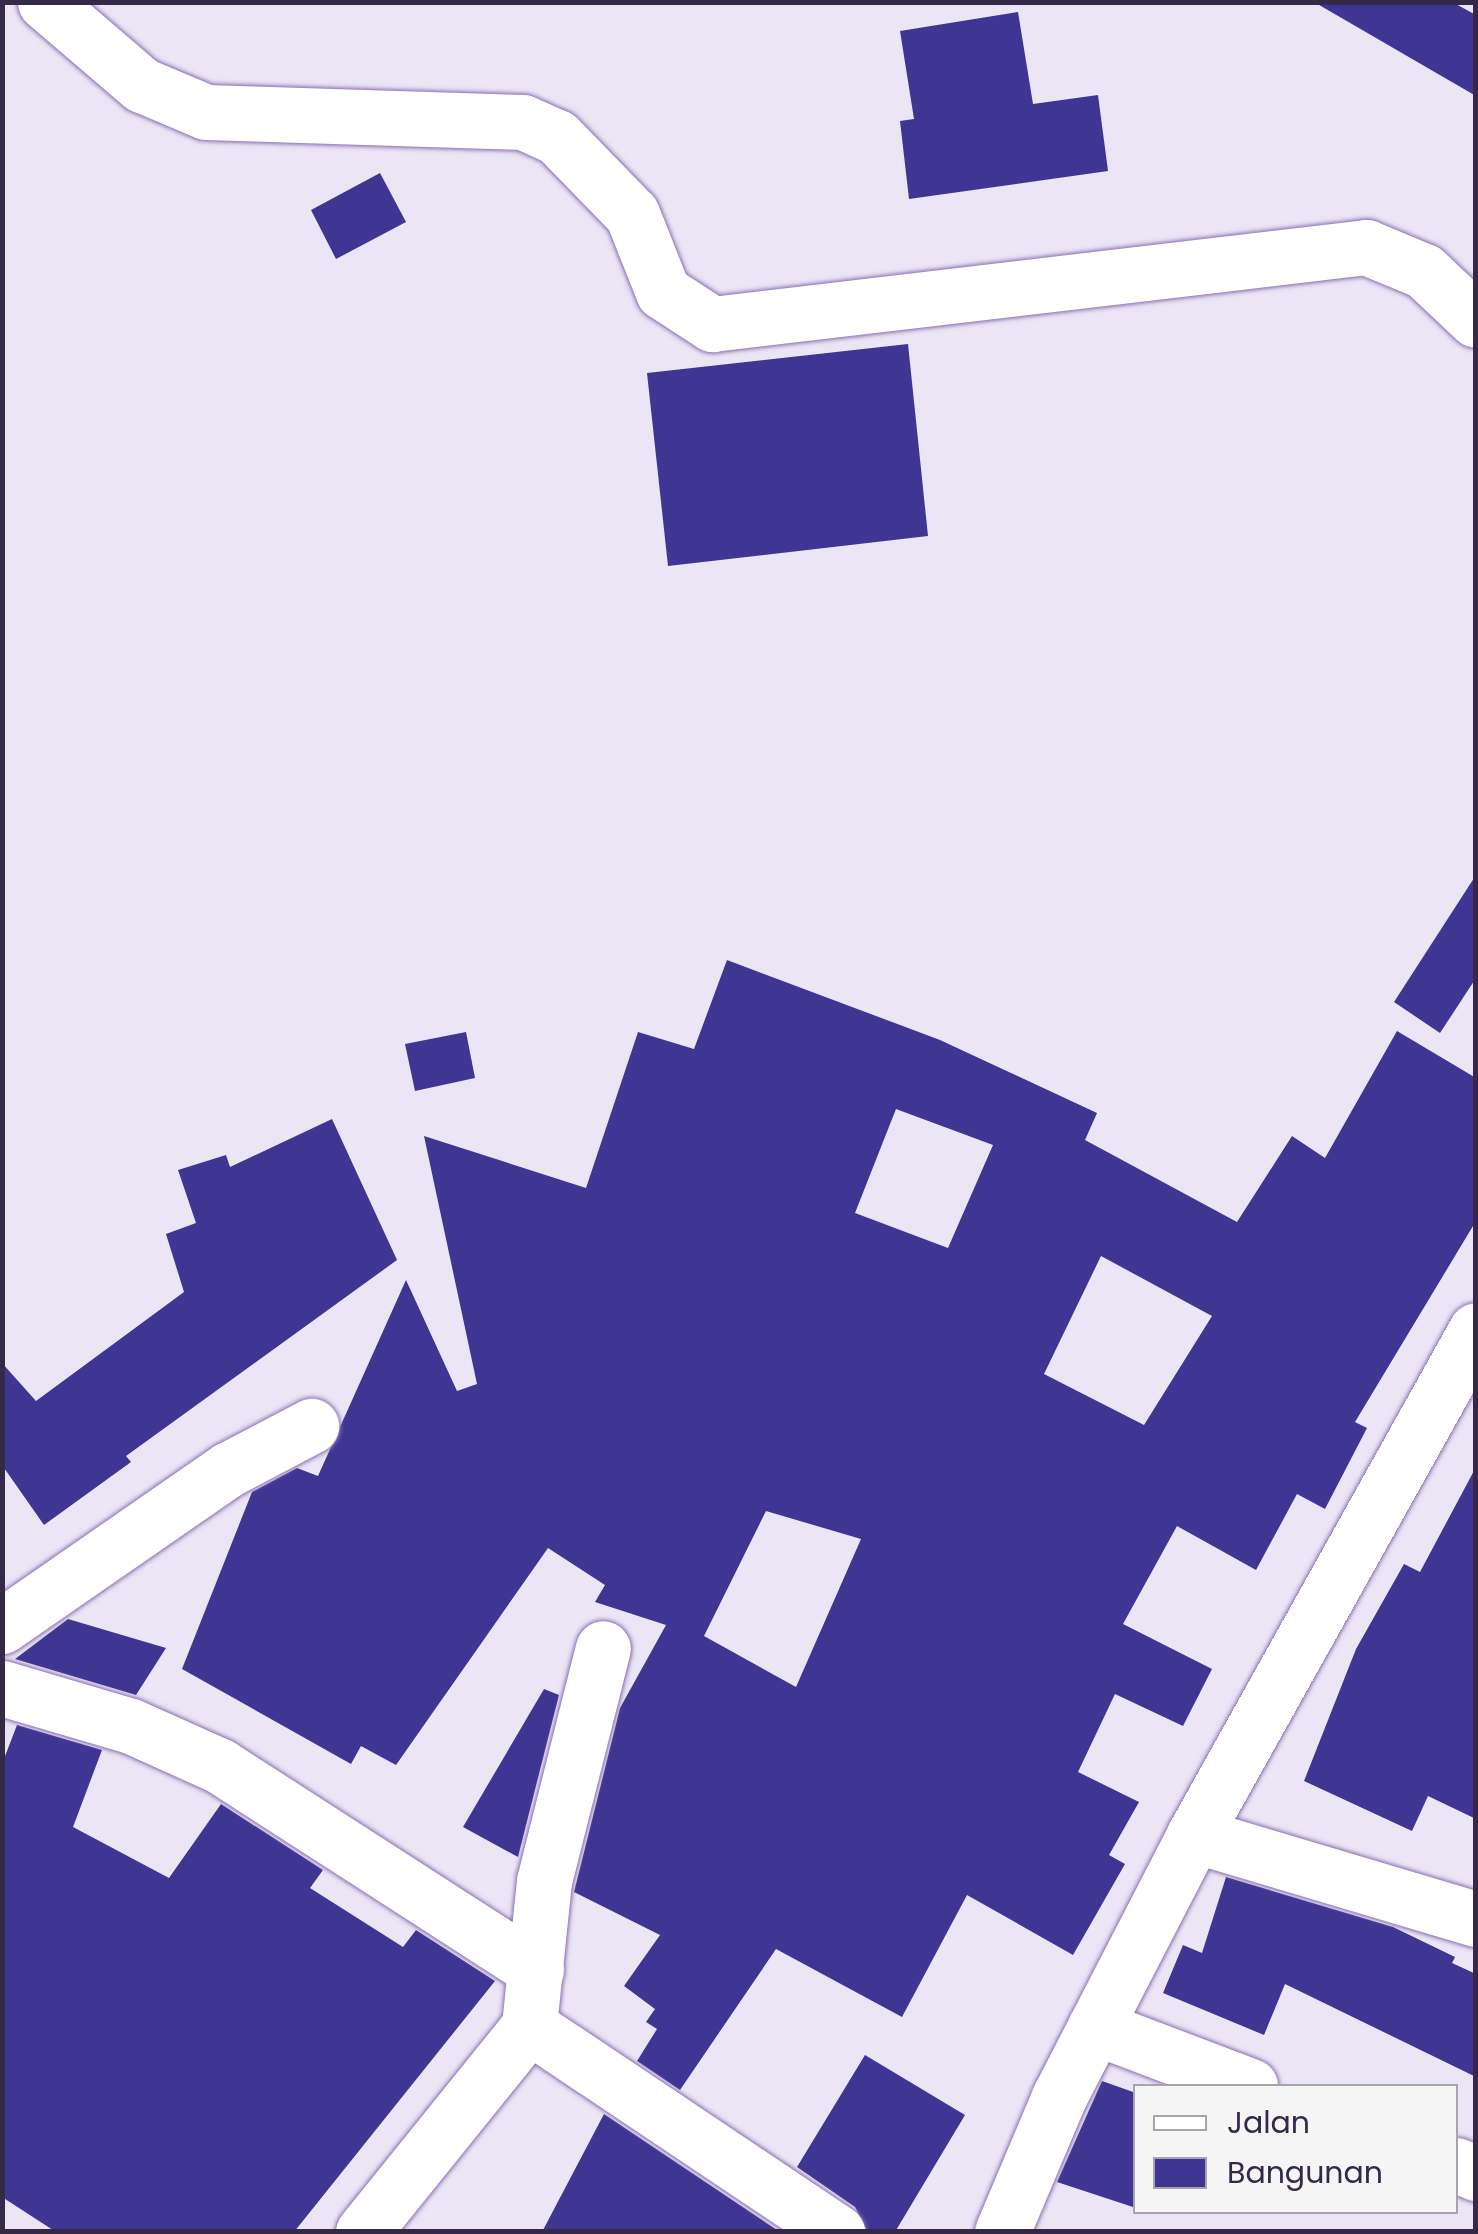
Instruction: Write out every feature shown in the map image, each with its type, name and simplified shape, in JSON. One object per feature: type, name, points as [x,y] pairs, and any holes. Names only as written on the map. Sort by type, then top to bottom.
[{"type":"street","points":[[45,2],[142,84],[206,112],[523,122],[557,137],[632,214],[663,292],[712,324],[1366,247],[1424,272],[1476,320]]},
{"type":"street","points":[[1002,2232],[1095,2027],[1194,1835],[1476,1330]]},
{"type":"street","points":[[2,1626],[229,1469],[311,1426]]},
{"type":"street","points":[[363,2232],[528,2026],[544,1881],[603,1648]]},
{"type":"street","points":[[2,1688],[131,1726],[220,1766],[536,1970]]},
{"type":"street","points":[[1194,1835],[1476,1919]]},
{"type":"street","points":[[528,2026],[837,2232]]},
{"type":"street","points":[[1095,2027],[1245,2084]]},
{"type":"building","points":[[1314,2],[1452,2],[1476,15],[1476,96]]},
{"type":"building","points":[[1018,12],[1033,104],[1098,95],[1108,171],[909,199],[900,121],[914,119],[900,31]]},
{"type":"building","points":[[380,173],[406,222],[336,259],[311,210]]},
{"type":"building","points":[[908,344],[928,536],[668,566],[647,373]]},
{"type":"building","points":[[1476,875],[1476,978],[1440,1033],[1394,1002]]},
{"type":"building","points":[[727,960],[940,1040],[1097,1113],[1085,1140],[1237,1222],[1292,1136],[1325,1158],[1397,1031],[1476,1078],[1476,1221],[1355,1422],[1367,1428],[1325,1509],[1297,1494],[1256,1570],[1177,1526],[1123,1624],[1212,1669],[1183,1726],[1115,1694],[1078,1772],[1139,1802],[1109,1855],[1125,1864],[1073,1955],[967,1895],[902,2017],[776,1949],[680,2090],[637,2061],[657,2029],[646,2022],[655,2009],[624,1986],[660,1935],[574,1892],[620,1708],[666,1625],[595,1602],[605,1585],[548,1548],[396,1765],[361,1746],[351,1764],[182,1669],[252,1492],[297,1468],[318,1476],[406,1280],[457,1391],[477,1384],[424,1136],[586,1188],[638,1032],[694,1049]],"holes":[[[896,1109],[993,1145],[948,1248],[855,1213]],[[1101,1256],[1212,1316],[1144,1425],[1044,1374]],[[766,1511],[861,1539],[796,1687],[704,1636]]]},
{"type":"building","points":[[466,1032],[475,1078],[415,1091],[405,1044]]},
{"type":"building","points":[[332,1119],[397,1260],[126,1456],[131,1462],[44,1525],[2,1465],[2,1363],[36,1401],[184,1292],[166,1234],[196,1223],[178,1170],[226,1155],[230,1167]]},
{"type":"building","points":[[1476,1467],[1476,1819],[1428,1796],[1412,1831],[1304,1781],[1356,1649],[1404,1564],[1420,1572]]},
{"type":"building","points":[[68,1619],[166,1648],[136,1695],[15,1659]]},
{"type":"building","points":[[544,1689],[559,1695],[518,1857],[463,1827]]},
{"type":"building","points":[[17,1725],[102,1750],[73,1827],[169,1878],[221,1804],[323,1870],[310,1888],[403,1947],[416,1930],[495,1981],[294,2232],[56,2232],[2,2197],[2,1764]]},
{"type":"building","points":[[1226,1877],[1393,1927],[1455,1957],[1452,1963],[1476,1974],[1476,2077],[1285,1984],[1264,2035],[1163,1993],[1183,1945],[1202,1953]]},
{"type":"building","points":[[865,2055],[965,2115],[895,2232],[868,2232],[855,2207],[797,2167]]},
{"type":"building","points":[[1102,2081],[1133,2092],[1133,2207],[1057,2182]]},
{"type":"building","points":[[604,2114],[780,2232],[542,2232]]}]
